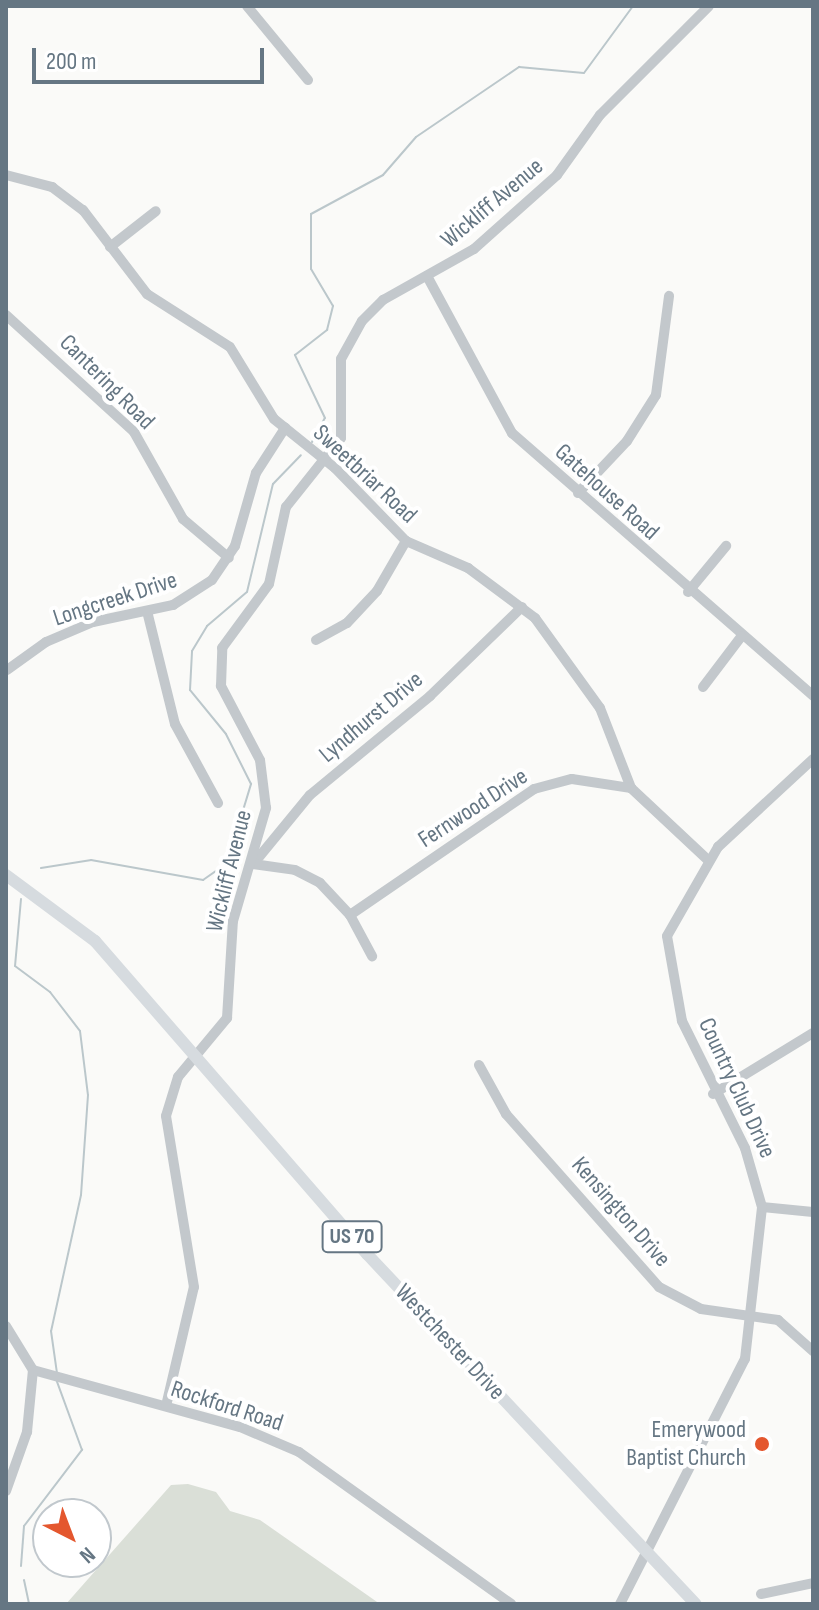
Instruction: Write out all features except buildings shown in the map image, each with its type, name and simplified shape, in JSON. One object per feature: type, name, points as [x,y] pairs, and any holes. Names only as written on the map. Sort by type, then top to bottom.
[{"type":"main road","name":"Westchester Drive","points":[[6,875],[95,941],[196,1059],[696,1604]]},
{"type":"street","points":[[247,6],[308,80]]},
{"type":"street","name":"Wickliff Avenue","points":[[166,1406],[194,1287],[166,1116],[176,1080],[227,1018],[233,921],[253,864],[266,808],[264,774],[221,686],[219,659],[269,584],[286,507],[327,461],[343,430],[339,379],[350,339],[379,304],[474,249],[557,175],[600,115],[709,6]]},
{"type":"street","name":"Sweetbriar Road","points":[[6,175],[65,196],[153,299],[230,347],[252,393],[285,428],[327,461],[406,541],[468,568],[522,607],[585,683],[631,788],[708,860]]},
{"type":"street","points":[[110,247],[156,211]]},
{"type":"street","name":"Gatehouse Road","points":[[427,276],[496,412],[578,493],[688,592],[813,696]]},
{"type":"street","points":[[578,493],[652,404],[669,296]]},
{"type":"street","name":"Cantering Road","points":[[6,315],[134,432],[183,519],[229,558]]},
{"type":"street","name":"Longcreek Drive","points":[[7,670],[93,622],[147,611],[196,593],[229,558],[256,473],[285,428]]},
{"type":"street","points":[[316,640],[347,623],[377,591],[406,541]]},
{"type":"street","points":[[688,592],[726,546]]},
{"type":"street","name":"Lyndhurst Drive","points":[[253,864],[310,795],[522,607]]},
{"type":"street","points":[[147,611],[175,724],[218,803]]},
{"type":"street","points":[[703,687],[741,637]]},
{"type":"street","name":"Country Club Drive","points":[[620,1604],[733,1389],[754,1316],[762,1207],[745,1148],[713,1094],[682,1021],[665,953],[672,920],[708,860],[813,759]]},
{"type":"street","name":"Fernwood Drive","points":[[350,915],[534,789],[572,779],[631,788]]},
{"type":"street","points":[[253,864],[308,876],[350,915],[372,956]]},
{"type":"street","points":[[713,1094],[813,1033]]},
{"type":"street","name":"Kensington Drive","points":[[479,1065],[506,1114],[659,1287],[701,1309],[754,1316],[789,1325],[813,1351]]},
{"type":"street","points":[[762,1207],[813,1212]]},
{"type":"street","points":[[6,1326],[33,1370],[27,1432],[6,1491]]},
{"type":"street","name":"Rockford Road","points":[[33,1370],[166,1406],[299,1452],[511,1604]]},
{"type":"street","points":[[761,1594],[813,1583]]},
{"type":"shaded area","points":[[188,1484],[216,1492],[230,1511],[260,1520],[380,1604],[66,1604],[89,1578],[112,1578],[112,1552],[171,1485]]},
{"type":"waterway","points":[[312,442],[325,418],[295,355],[327,330],[333,306],[311,269],[311,214],[383,175],[416,137],[519,67],[584,73],[633,6]]},
{"type":"waterway","points":[[41,868],[91,860],[203,880],[227,863],[251,784],[226,734],[190,690],[192,651],[207,626],[247,592],[273,484],[301,455]]},
{"type":"waterway","points":[[21,899],[15,966],[50,992],[80,1031],[88,1095],[81,1195],[51,1331],[57,1373]]},
{"type":"waterway","points":[[21,1566],[24,1526],[82,1450],[56,1379]]},
{"type":"waterway","points":[[24,1580],[29,1604]]},
{"type":"place","name":"Emerywood Baptist Church","points":[[762,1444]]}]
